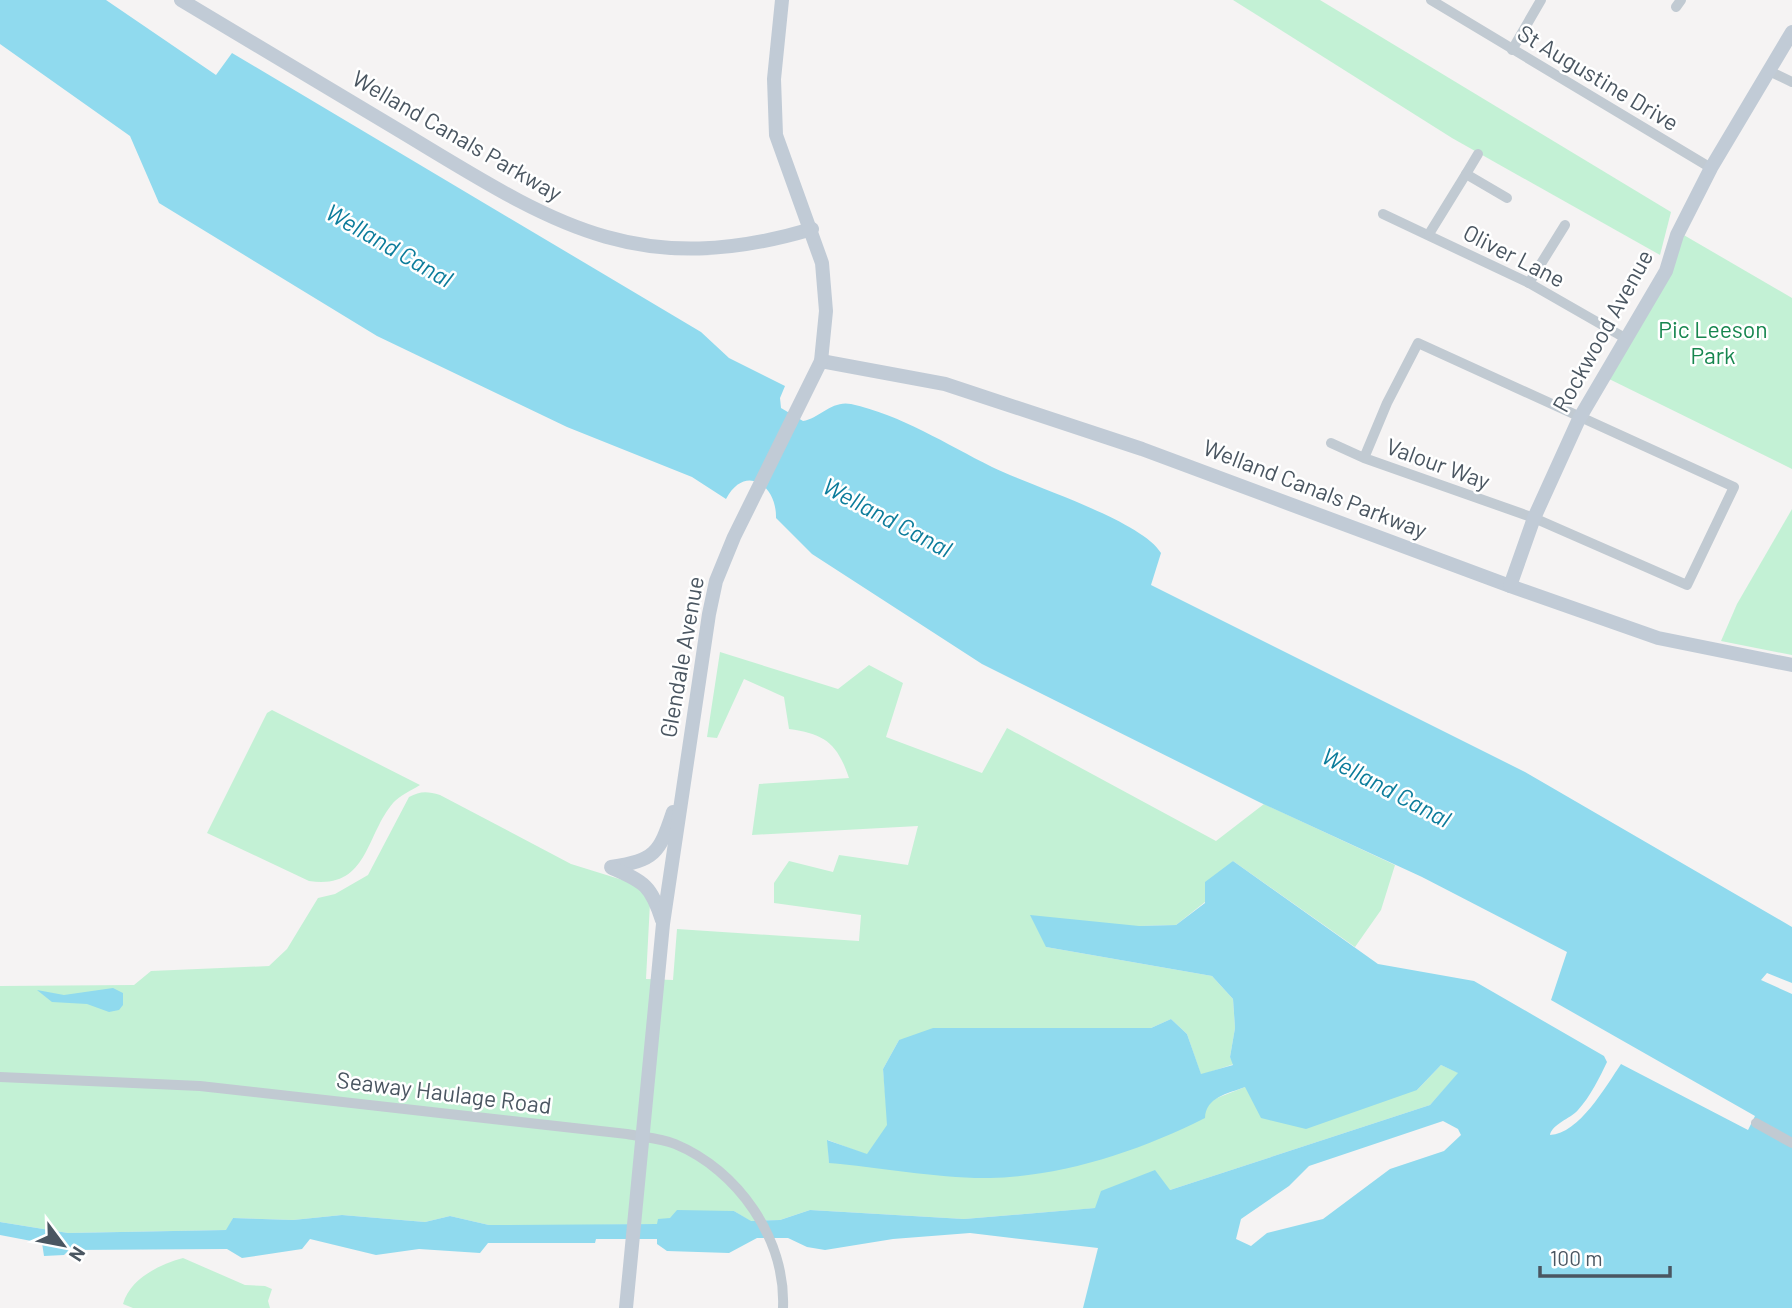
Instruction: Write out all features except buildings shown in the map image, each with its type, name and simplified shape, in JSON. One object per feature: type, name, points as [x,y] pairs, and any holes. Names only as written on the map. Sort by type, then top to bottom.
[{"type":"main road","name":"Welland Canals Parkway","points":[[181,0],[519,202],[582,231],[616,240],[685,250],[745,246],[812,229]]},
{"type":"main road","name":"Glendale Avenue","points":[[626,1308],[663,925],[716,581],[821,361],[825,288],[812,229],[776,135],[774,79],[782,0]]},
{"type":"main road","name":"Rockwood Avenue","points":[[1510,586],[1534,518],[1579,419],[1666,271],[1677,235],[1710,167],[1792,32]]},
{"type":"main road","name":"Welland Canals Parkway","points":[[821,361],[945,384],[1129,444],[1510,586],[1658,638],[1792,665]]},
{"type":"main road","points":[[663,925],[653,893],[644,883],[611,867],[648,860],[655,853],[684,784]]},
{"type":"street","name":"St Augustine Drive","points":[[1431,0],[1710,167]]},
{"type":"street","points":[[1512,50],[1541,0]]},
{"type":"street","points":[[1769,71],[1792,82]]},
{"type":"street","points":[[1429,234],[1478,154]]},
{"type":"street","points":[[1466,174],[1507,198]]},
{"type":"street","name":"Oliver Lane","points":[[1383,214],[1529,283],[1625,338]]},
{"type":"street","points":[[1529,283],[1565,225]]},
{"type":"street","points":[[1364,458],[1387,403],[1418,343],[1579,419]]},
{"type":"street","name":"Valour Way","points":[[1331,443],[1364,458],[1534,518],[1687,585],[1734,487],[1579,419]]},
{"type":"street","name":"Seaway Haulage Road","points":[[0,1077],[200,1086],[627,1134],[674,1144],[717,1169],[735,1185],[756,1213],[775,1255],[783,1308]]},
{"type":"street","points":[[1756,1124],[1792,1143]]},
{"type":"green space","points":[[1233,0],[1320,0],[1671,212],[1660,255],[1452,138]]},
{"type":"green space","name":"Pic Leeson Park","points":[[1682,234],[1792,298],[1792,469],[1603,376]]},
{"type":"green space","points":[[1792,509],[1792,655],[1721,641],[1737,604]]},
{"type":"green space","points":[[720,652],[838,689],[869,665],[903,683],[886,737],[982,773],[1007,728],[1216,841],[1264,804],[1395,865],[1381,910],[1355,947],[1233,861],[1205,902],[1176,925],[1139,926],[1046,947],[1212,976],[1233,999],[1235,1028],[1230,1057],[1234,1064],[1201,1075],[1187,1034],[1171,1019],[1151,1028],[899,1040],[883,1069],[888,1125],[867,1155],[828,1140],[829,1163],[1206,1107],[1212,1100],[1245,1087],[1417,1090],[1441,1065],[1459,1073],[1430,1105],[1170,1190],[1102,1191],[1096,1208],[964,1219],[810,1210],[780,1220],[750,1221],[734,1211],[670,1218],[658,1224],[596,1225],[489,1225],[450,1216],[425,1222],[342,1215],[293,1220],[233,1218],[227,1230],[68,1233],[0,1222],[0,986],[134,985],[151,971],[269,966],[287,949],[318,898],[335,894],[368,875],[409,797],[417,794],[427,792],[440,795],[571,864],[642,886],[650,903],[646,979],[673,980],[677,929],[859,941],[861,915],[774,903],[774,883],[789,861],[833,872],[839,855],[908,865],[918,826],[752,835],[759,784],[849,778],[840,756],[828,742],[812,734],[789,729],[784,697],[744,679],[717,738],[707,737]]},
{"type":"green space","points":[[272,710],[420,785],[393,803],[363,858],[343,877],[328,882],[309,881],[207,833],[267,713]]},
{"type":"green space","points":[[183,1258],[245,1285],[272,1289],[268,1301],[270,1308],[133,1308],[123,1304],[138,1280]]},
{"type":"water","name":"Welland Canal","points":[[0,0],[106,0],[216,75],[232,53],[701,332],[729,358],[785,386],[780,398],[781,408],[803,421],[844,403],[870,409],[905,423],[1009,475],[1109,516],[1132,528],[1161,553],[1151,585],[1525,772],[1792,927],[1792,983],[1767,973],[1761,980],[1792,994],[1792,1308],[1083,1308],[1098,1248],[970,1233],[893,1239],[825,1250],[807,1247],[788,1238],[757,1238],[729,1253],[667,1251],[657,1244],[657,1239],[596,1239],[595,1243],[488,1243],[480,1253],[419,1249],[376,1255],[310,1239],[302,1249],[242,1258],[227,1249],[69,1250],[64,1255],[44,1256],[42,1243],[0,1235],[0,1222],[68,1233],[226,1230],[233,1218],[293,1220],[342,1215],[425,1222],[450,1216],[489,1225],[657,1224],[658,1219],[670,1218],[677,1210],[734,1211],[751,1221],[780,1220],[810,1210],[964,1219],[1095,1208],[1101,1191],[1155,1170],[1170,1190],[1430,1105],[1458,1073],[1441,1065],[1417,1090],[1306,1129],[1261,1118],[1245,1087],[1219,1097],[1209,1105],[1205,1118],[1180,1130],[1101,1160],[1046,1172],[971,1178],[829,1163],[827,1140],[867,1154],[887,1125],[883,1069],[899,1040],[933,1028],[1151,1028],[1171,1019],[1187,1034],[1201,1074],[1233,1065],[1230,1057],[1235,1028],[1233,999],[1212,976],[1046,947],[1030,915],[1139,926],[1176,925],[1205,903],[1205,882],[1233,861],[1378,964],[1474,981],[1604,1056],[1607,1062],[1587,1099],[1575,1113],[1554,1128],[1550,1135],[1561,1133],[1581,1118],[1600,1096],[1621,1064],[1748,1130],[1755,1116],[1551,1000],[1567,952],[1422,877],[1259,802],[982,664],[812,554],[776,518],[771,496],[766,488],[758,483],[750,480],[742,482],[726,499],[692,477],[567,427],[377,336],[159,203],[130,136],[0,44]],"holes":[[[1443,1121],[1458,1129],[1461,1135],[1444,1151],[1390,1169],[1323,1219],[1267,1233],[1251,1246],[1236,1239],[1241,1219],[1289,1186],[1309,1166]]]},
{"type":"water","points":[[113,988],[123,993],[123,1005],[119,1010],[109,1012],[87,1004],[52,1002],[37,990],[64,995]]}]
